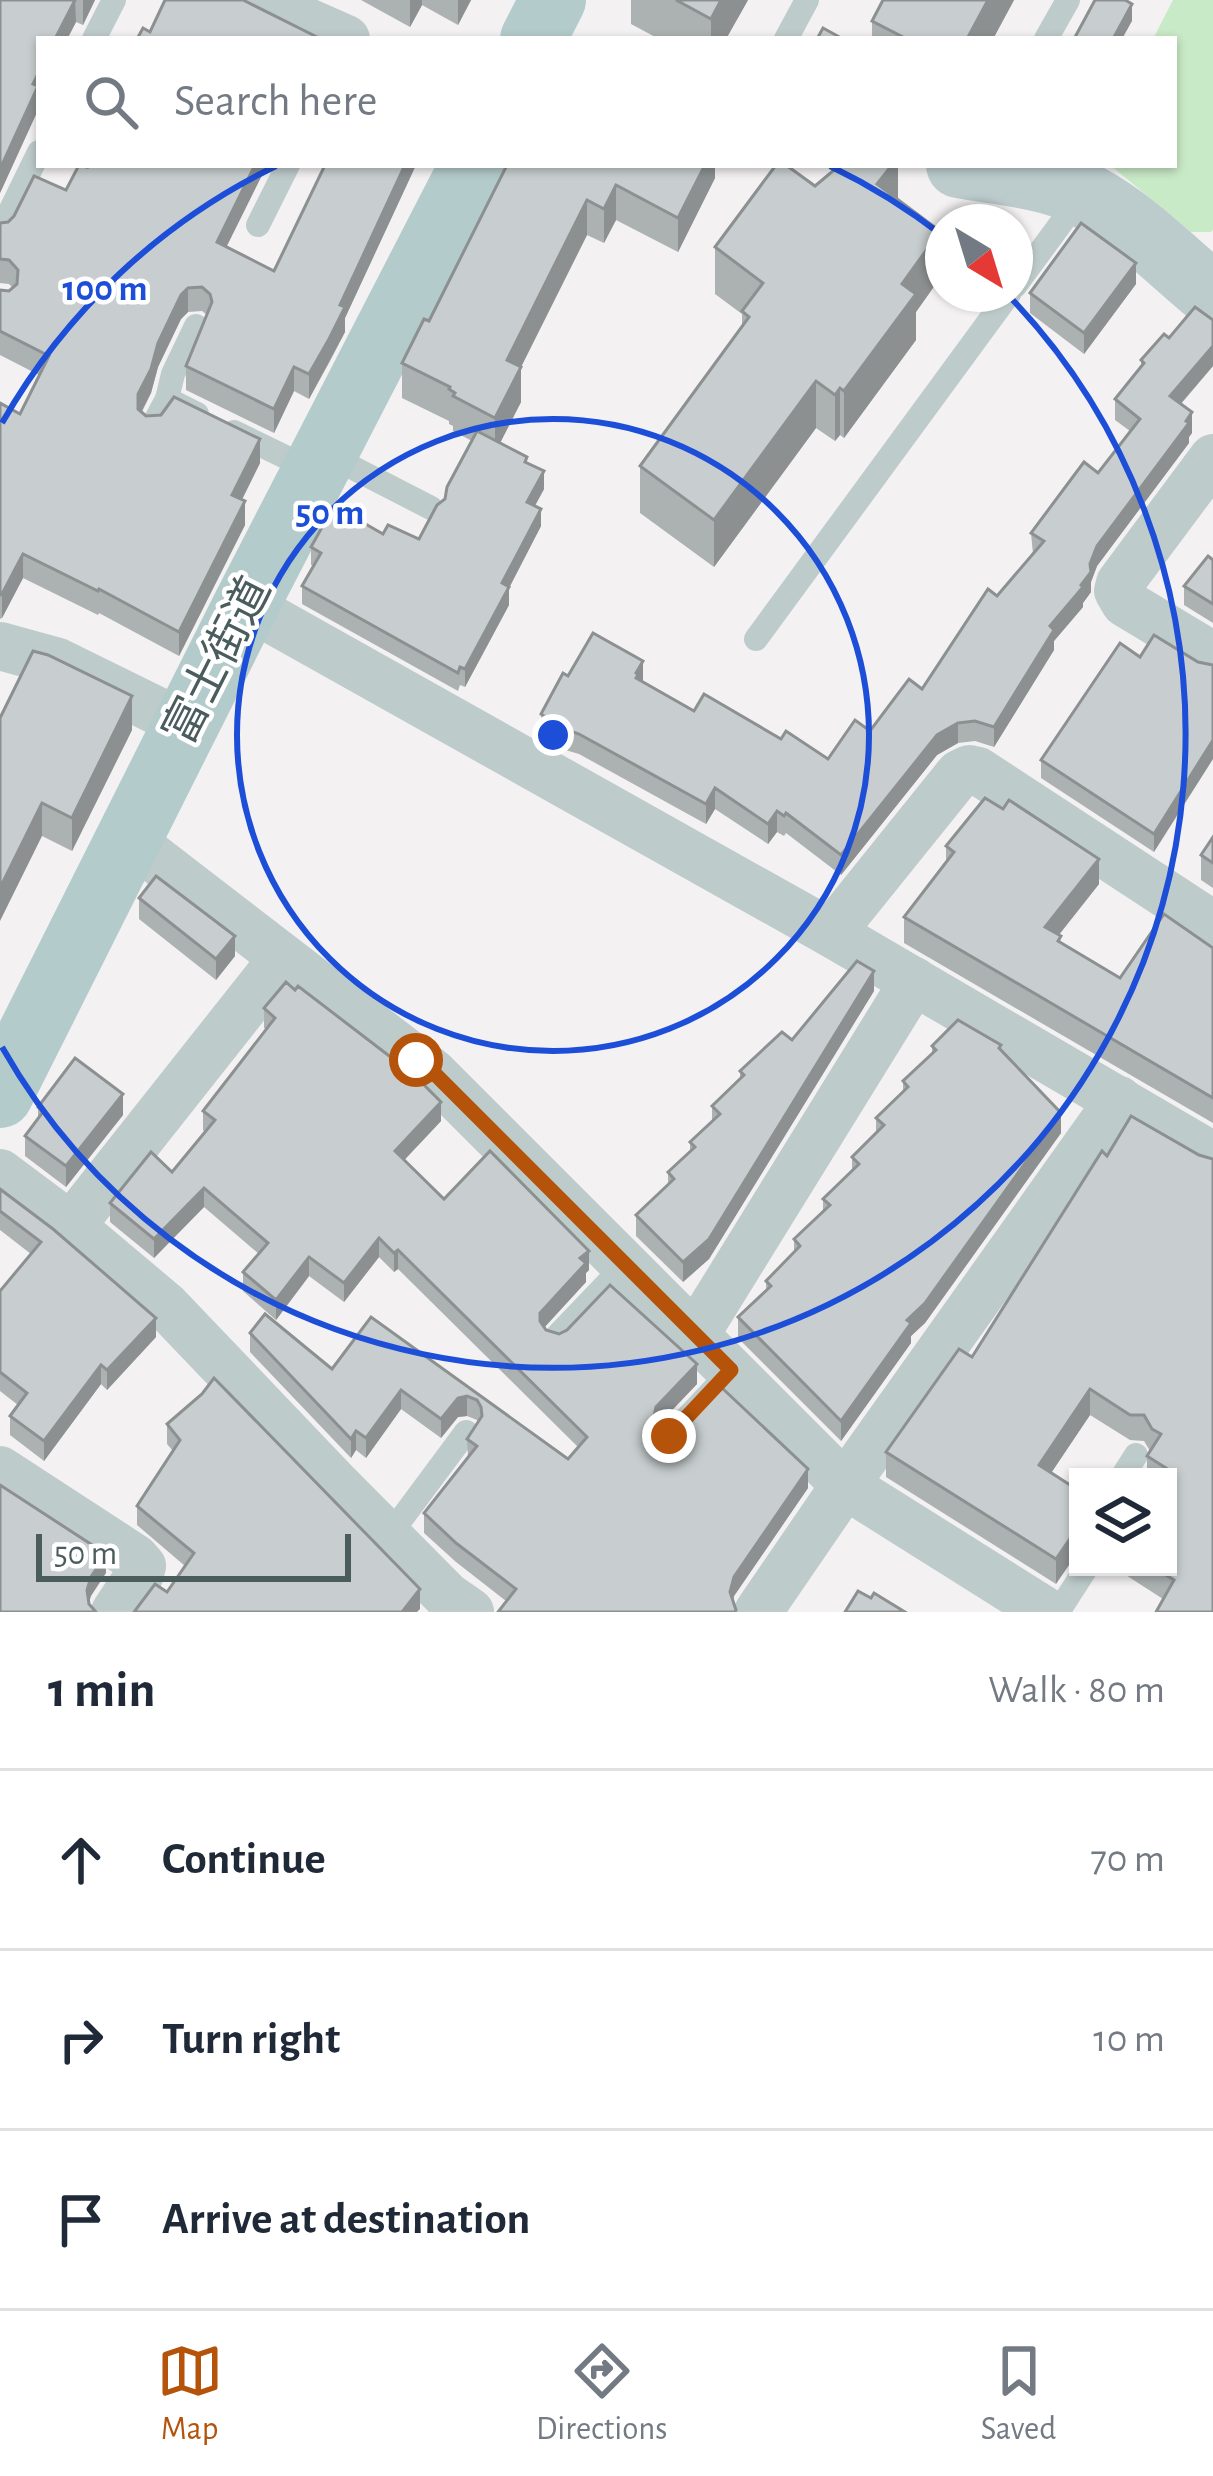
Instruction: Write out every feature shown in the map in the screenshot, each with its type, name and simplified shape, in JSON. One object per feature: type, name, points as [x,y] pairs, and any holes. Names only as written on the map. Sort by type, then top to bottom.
[{"type":"main road","points":[[535,36],[553,0]]},
{"type":"main road","name":"富士街道","points":[[0,1095],[470,168]]},
{"type":"street","points":[[257,0],[339,36]]},
{"type":"street","points":[[982,168],[1056,183],[1082,194],[1208,282]]},
{"type":"street","points":[[1213,458],[1118,591],[1125,603],[1213,656]]},
{"type":"street","points":[[246,605],[832,933],[1211,1152]]},
{"type":"street","points":[[0,646],[58,662],[186,725]]},
{"type":"street","points":[[832,933],[959,774],[969,769],[1213,925]]},
{"type":"street","points":[[129,839],[434,1073],[845,1485],[1047,1612]]},
{"type":"street","points":[[70,1226],[283,958]]},
{"type":"street","points":[[695,1335],[914,981]]},
{"type":"street","points":[[758,1612],[1118,1100]]},
{"type":"street","points":[[0,1173],[166,1306],[451,1606]]},
{"type":"street","points":[[0,1470],[142,1566],[115,1612]]},
{"type":"lane","points":[[95,36],[113,0]]},
{"type":"lane","points":[[788,36],[807,0]]},
{"type":"lane","points":[[1048,36],[1068,0]]},
{"type":"lane","points":[[0,232],[36,158]]},
{"type":"lane","points":[[258,225],[286,168]]},
{"type":"lane","points":[[1033,261],[1082,194]]},
{"type":"lane","points":[[756,639],[996,312]]},
{"type":"lane","points":[[153,425],[196,326]]},
{"type":"lane","points":[[166,399],[431,508]]},
{"type":"lane","points":[[556,1336],[626,1265]]},
{"type":"lane","points":[[669,1436],[731,1370]]},
{"type":"lane","points":[[388,1537],[466,1432]]},
{"type":"lane","points":[[1058,1612],[1081,1576]]},
{"type":"green space","points":[[1173,0],[1213,0],[1211,232],[1191,232],[1114,168],[1177,168],[1177,36],[1155,36]]},
{"type":"building","points":[[0,0],[75,0],[57,36],[36,36],[36,90],[0,169]]},
{"type":"building","points":[[165,0],[243,0],[315,36],[139,36],[143,28],[150,32]]},
{"type":"building","points":[[676,0],[721,0],[711,19]]},
{"type":"building","points":[[883,0],[988,0],[969,36],[901,36],[872,21]]},
{"type":"building","points":[[1095,0],[1132,4],[1115,36],[1076,36]]},
{"type":"building","points":[[77,168],[254,168],[217,242],[274,271],[324,168],[404,168],[329,339],[309,374],[294,367],[274,409],[186,366],[212,302],[202,287],[188,288],[181,295],[138,394],[138,409],[146,416],[161,415],[174,397],[260,439],[232,495],[245,501],[179,632],[23,554],[0,595],[0,403],[20,414],[49,356],[0,331],[0,290],[9,291],[17,284],[18,270],[9,260],[0,259],[0,223],[14,216],[34,176],[66,190]]},
{"type":"building","points":[[506,168],[703,168],[678,218],[616,185],[604,209],[587,200],[507,360],[521,367],[495,418],[453,396],[450,387],[402,363],[424,319],[429,321]]},
{"type":"building","points":[[774,168],[790,168],[815,186],[836,168],[890,168],[877,184],[925,220],[925,252],[902,284],[916,294],[844,391],[840,388],[835,395],[816,381],[714,520],[640,466],[749,317],[742,311],[763,283],[715,247]]},
{"type":"building","points":[[1081,223],[1136,263],[1084,333],[1033,295]]},
{"type":"building","points":[[1195,307],[1213,320],[1213,346],[1170,396],[1192,412],[1189,423],[1097,546],[1083,587],[1050,626],[1054,630],[994,727],[975,721],[958,723],[937,735],[841,855],[786,813],[777,811],[768,824],[715,788],[706,804],[541,714],[563,673],[568,676],[593,633],[643,661],[636,678],[694,711],[704,694],[781,739],[786,731],[828,759],[855,720],[870,731],[909,679],[922,689],[988,589],[997,596],[1044,541],[1031,533],[1084,462],[1098,473],[1140,419],[1115,399],[1144,363],[1141,360],[1164,334],[1169,338]]},
{"type":"building","points":[[477,431],[544,471],[527,502],[541,509],[502,583],[509,587],[465,669],[460,667],[458,673],[302,586],[321,553],[311,547],[334,506],[383,534],[388,525],[419,539],[445,499]]},
{"type":"building","points":[[1208,556],[1213,560],[1213,604],[1184,586]]},
{"type":"building","points":[[1154,635],[1198,662],[1213,665],[1213,740],[1154,834],[1041,760],[1120,643],[1140,657]]},
{"type":"building","points":[[33,651],[132,696],[72,818],[42,803],[0,888],[0,718]]},
{"type":"building","points":[[985,798],[1003,809],[1009,800],[1099,859],[1045,927],[1061,936],[1058,941],[1120,978],[1164,914],[1213,948],[1213,1098],[904,917],[954,852],[946,846]]},
{"type":"building","points":[[1213,837],[1213,863],[1201,855]]},
{"type":"building","points":[[156,876],[235,936],[216,959],[139,898]]},
{"type":"building","points":[[857,961],[874,971],[709,1239],[683,1262],[636,1215],[674,1179],[668,1172],[695,1147],[690,1142],[720,1114],[712,1106],[744,1075],[740,1071],[782,1032],[792,1040]]},
{"type":"building","points":[[286,982],[295,990],[298,986],[414,1075],[441,1102],[395,1151],[444,1199],[490,1151],[589,1251],[580,1258],[586,1263],[540,1313],[546,1330],[559,1334],[567,1330],[610,1285],[697,1364],[656,1407],[653,1421],[659,1431],[673,1434],[680,1430],[721,1387],[808,1469],[734,1577],[730,1592],[735,1612],[498,1612],[516,1589],[424,1513],[477,1446],[467,1439],[482,1416],[477,1400],[458,1398],[441,1419],[401,1390],[366,1438],[356,1431],[351,1439],[250,1333],[265,1314],[332,1369],[371,1317],[568,1459],[587,1437],[398,1250],[394,1253],[379,1238],[344,1283],[309,1257],[276,1300],[243,1272],[268,1243],[204,1188],[154,1239],[110,1203],[151,1152],[172,1172],[215,1120],[203,1111],[275,1018],[264,1008]]},
{"type":"building","points":[[958,1020],[1001,1045],[1061,1113],[925,1303],[907,1320],[911,1323],[841,1421],[738,1317],[771,1286],[766,1281],[800,1246],[794,1239],[830,1205],[823,1199],[859,1164],[852,1157],[884,1125],[876,1118],[908,1087],[903,1081],[936,1050],[932,1046]]},
{"type":"building","points":[[75,1058],[123,1094],[66,1166],[25,1136],[43,1112],[38,1107]]},
{"type":"building","points":[[1131,1116],[1213,1159],[1213,1612],[1156,1612],[1174,1580],[1168,1576],[1177,1576],[1177,1468],[1166,1468],[1147,1456],[1161,1434],[1144,1415],[1130,1415],[1090,1389],[1039,1465],[1069,1484],[1069,1540],[1056,1559],[886,1452],[959,1349],[972,1357],[1102,1151],[1107,1156]]},
{"type":"building","points":[[0,1189],[156,1318],[107,1370],[101,1365],[44,1441],[10,1416],[27,1393],[0,1372],[0,1291],[41,1242],[0,1211]]},
{"type":"building","points":[[214,1378],[420,1589],[402,1612],[134,1612],[155,1584],[167,1592],[194,1553],[137,1506],[180,1440],[167,1424]]},
{"type":"building","points":[[0,1485],[106,1554],[87,1590],[96,1612],[0,1612]]},
{"type":"building","points":[[858,1591],[871,1598],[874,1593],[905,1612],[845,1612]]},
{"type":"route","points":[[416,1060],[731,1370],[669,1436]]}]
